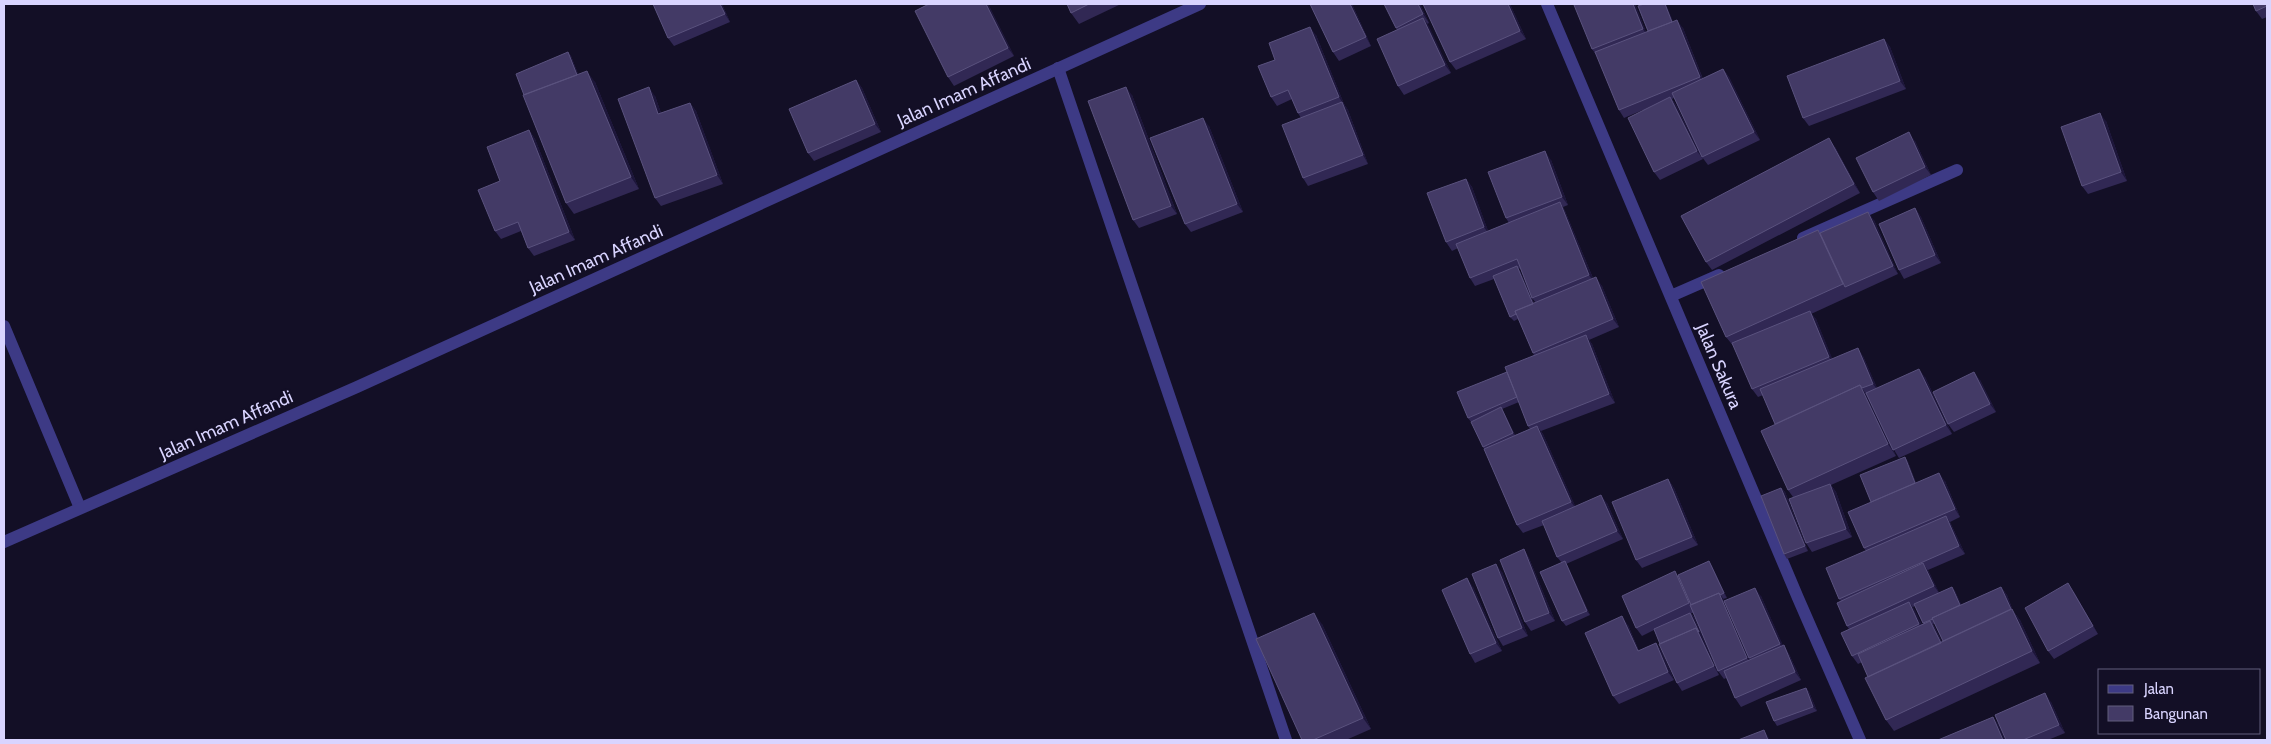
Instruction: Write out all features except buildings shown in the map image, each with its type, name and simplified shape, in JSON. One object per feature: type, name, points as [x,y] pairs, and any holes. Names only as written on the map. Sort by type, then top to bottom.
[{"type":"street","name":"Jalan Imam Affandi","points":[[4,542],[357,387],[1200,4]]},
{"type":"street","name":"Jalan Sakura","points":[[1547,4],[1860,740]]},
{"type":"street","points":[[1058,68],[1286,740]]},
{"type":"street","points":[[1787,245],[1957,170]]},
{"type":"street","points":[[1670,296],[1733,268]]},
{"type":"street","points":[[4,326],[80,508]]}]
